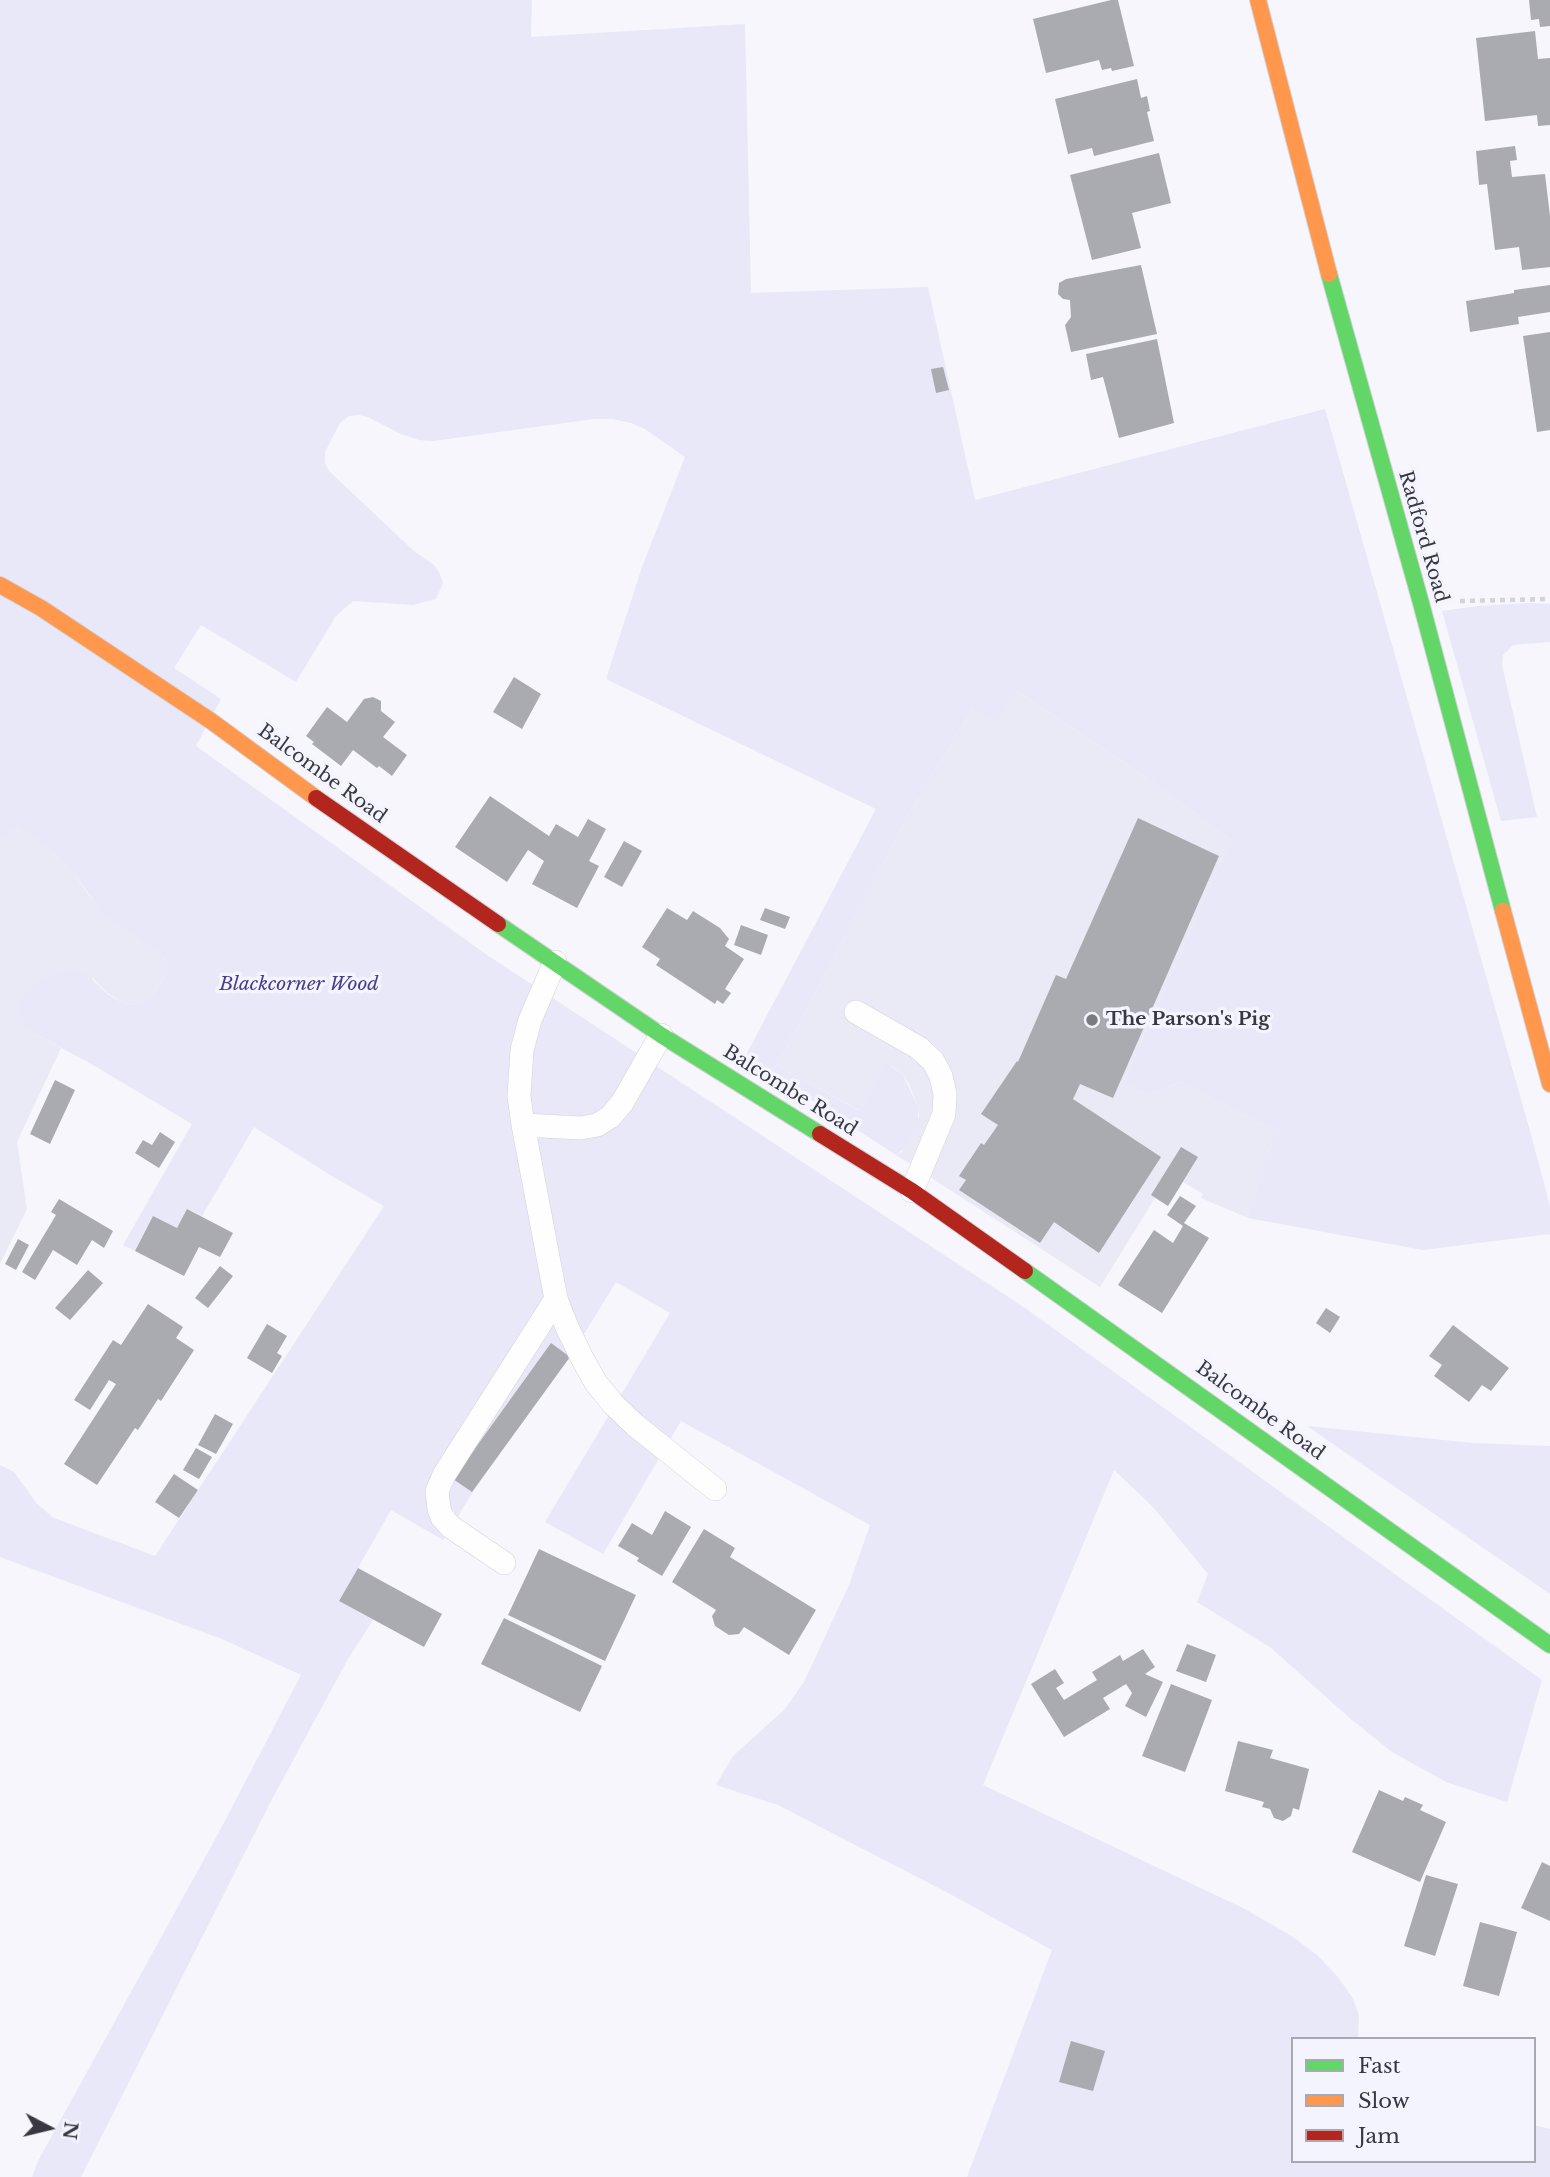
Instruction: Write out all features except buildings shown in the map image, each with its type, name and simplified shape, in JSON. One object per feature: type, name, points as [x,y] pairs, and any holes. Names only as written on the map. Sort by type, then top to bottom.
[{"type":"main road","name":"Radford Road","points":[[1258,0],[1339,311],[1549,1074]]},
{"type":"main road","name":"Balcombe Road","points":[[0,585],[41,608],[211,721],[355,825],[661,1035],[912,1191],[1550,1644]]},
{"type":"lane","points":[[555,962],[530,1020],[522,1050],[519,1096],[556,1299],[582,1358],[613,1404],[715,1489]]},
{"type":"lane","points":[[856,1012],[919,1048],[933,1061],[941,1076],[946,1094],[944,1114],[912,1191]]},
{"type":"lane","points":[[523,1125],[581,1128],[597,1125],[610,1117],[622,1103],[661,1035]]},
{"type":"lane","points":[[504,1563],[451,1527],[439,1509],[438,1491],[444,1475],[556,1299]]},
{"type":"path","points":[[1421,603],[1550,599]]},
{"type":"shaded area","points":[[1017,691],[1143,775],[1231,840],[1123,1083],[1147,1095],[1180,1082],[1276,1131],[1248,1218],[1201,1198],[1203,1194],[1183,1182],[1168,1206],[1155,1198],[1100,1287],[896,1155],[902,1152],[919,1116],[909,1084],[895,1068],[886,1063],[861,1111],[777,1066],[908,815],[972,709]]},
{"type":"shaded area","points":[[17,823],[73,872],[114,923],[160,953],[165,960],[165,969],[163,979],[151,998],[134,1005],[125,1004],[107,993],[93,978],[34,1033],[61,1048],[17,1142],[27,1209],[0,1264],[0,841]]},
{"type":"green space","name":"Blackcorner Wood","points":[[0,0],[532,0],[531,37],[745,24],[751,293],[928,287],[975,500],[1325,409],[1530,1131],[1550,1206],[1550,1234],[1423,1250],[1248,1218],[1276,1131],[1180,1082],[1147,1095],[1123,1083],[1231,840],[1143,775],[1017,691],[997,723],[972,709],[908,815],[777,1066],[860,1111],[886,1062],[903,1075],[918,1107],[918,1126],[907,1146],[896,1155],[745,1057],[876,809],[606,679],[642,567],[685,457],[645,429],[631,423],[594,419],[433,441],[401,434],[368,417],[349,416],[340,423],[325,452],[325,463],[329,471],[415,552],[433,564],[443,583],[436,599],[413,605],[353,601],[336,616],[296,682],[201,625],[174,668],[221,699],[196,746],[487,955],[1025,1308],[1542,1680],[1507,1802],[1446,1782],[1392,1752],[1271,1648],[1197,1602],[1208,1574],[1153,1507],[1114,1470],[983,1785],[1245,1909],[1293,1937],[1317,1955],[1338,1977],[1352,1997],[1359,2015],[1358,2037],[1291,2037],[1291,2163],[1536,2163],[1536,2126],[1550,2129],[1550,2177],[967,2177],[1052,1950],[778,1805],[716,1785],[733,1756],[785,1709],[804,1682],[849,1585],[870,1525],[681,1421],[603,1554],[545,1522],[670,1313],[616,1282],[570,1357],[473,1492],[443,1540],[391,1510],[339,1601],[373,1620],[348,1659],[272,1799],[81,2177],[32,2177],[38,2161],[218,1834],[301,1675],[222,1639],[0,1557],[0,1465],[14,1472],[37,1504],[54,1518],[155,1556],[384,1206],[254,1127],[202,1216],[188,1209],[177,1228],[153,1216],[135,1251],[123,1245],[192,1124],[34,1033],[22,1022],[19,1003],[41,980],[73,970],[86,973],[107,994],[125,1004],[134,1005],[151,998],[163,979],[165,960],[160,953],[114,923],[100,909],[73,872],[17,824],[0,841]]},
{"type":"green space","points":[[1529,603],[1550,604],[1550,642],[1513,645],[1503,655],[1502,665],[1537,817],[1501,821],[1442,611]]},
{"type":"green space","points":[[1307,1426],[1473,1443],[1550,1446],[1550,1594]]},
{"type":"traffic: fast","points":[[1329,274],[1503,911]]},
{"type":"traffic: fast","points":[[498,924],[661,1035],[820,1134]]},
{"type":"traffic: fast","points":[[1025,1271],[1550,1645]]},
{"type":"traffic: slow","points":[[1258,0],[1329,274]]},
{"type":"traffic: slow","points":[[0,585],[41,608],[211,721],[316,798]]},
{"type":"traffic: slow","points":[[1503,911],[1550,1084]]},
{"type":"traffic: jam","points":[[316,798],[498,924]]},
{"type":"traffic: jam","points":[[820,1134],[912,1191],[1025,1271]]},
{"type":"place","name":"The Parson's Pig","points":[[1092,1020]]}]
